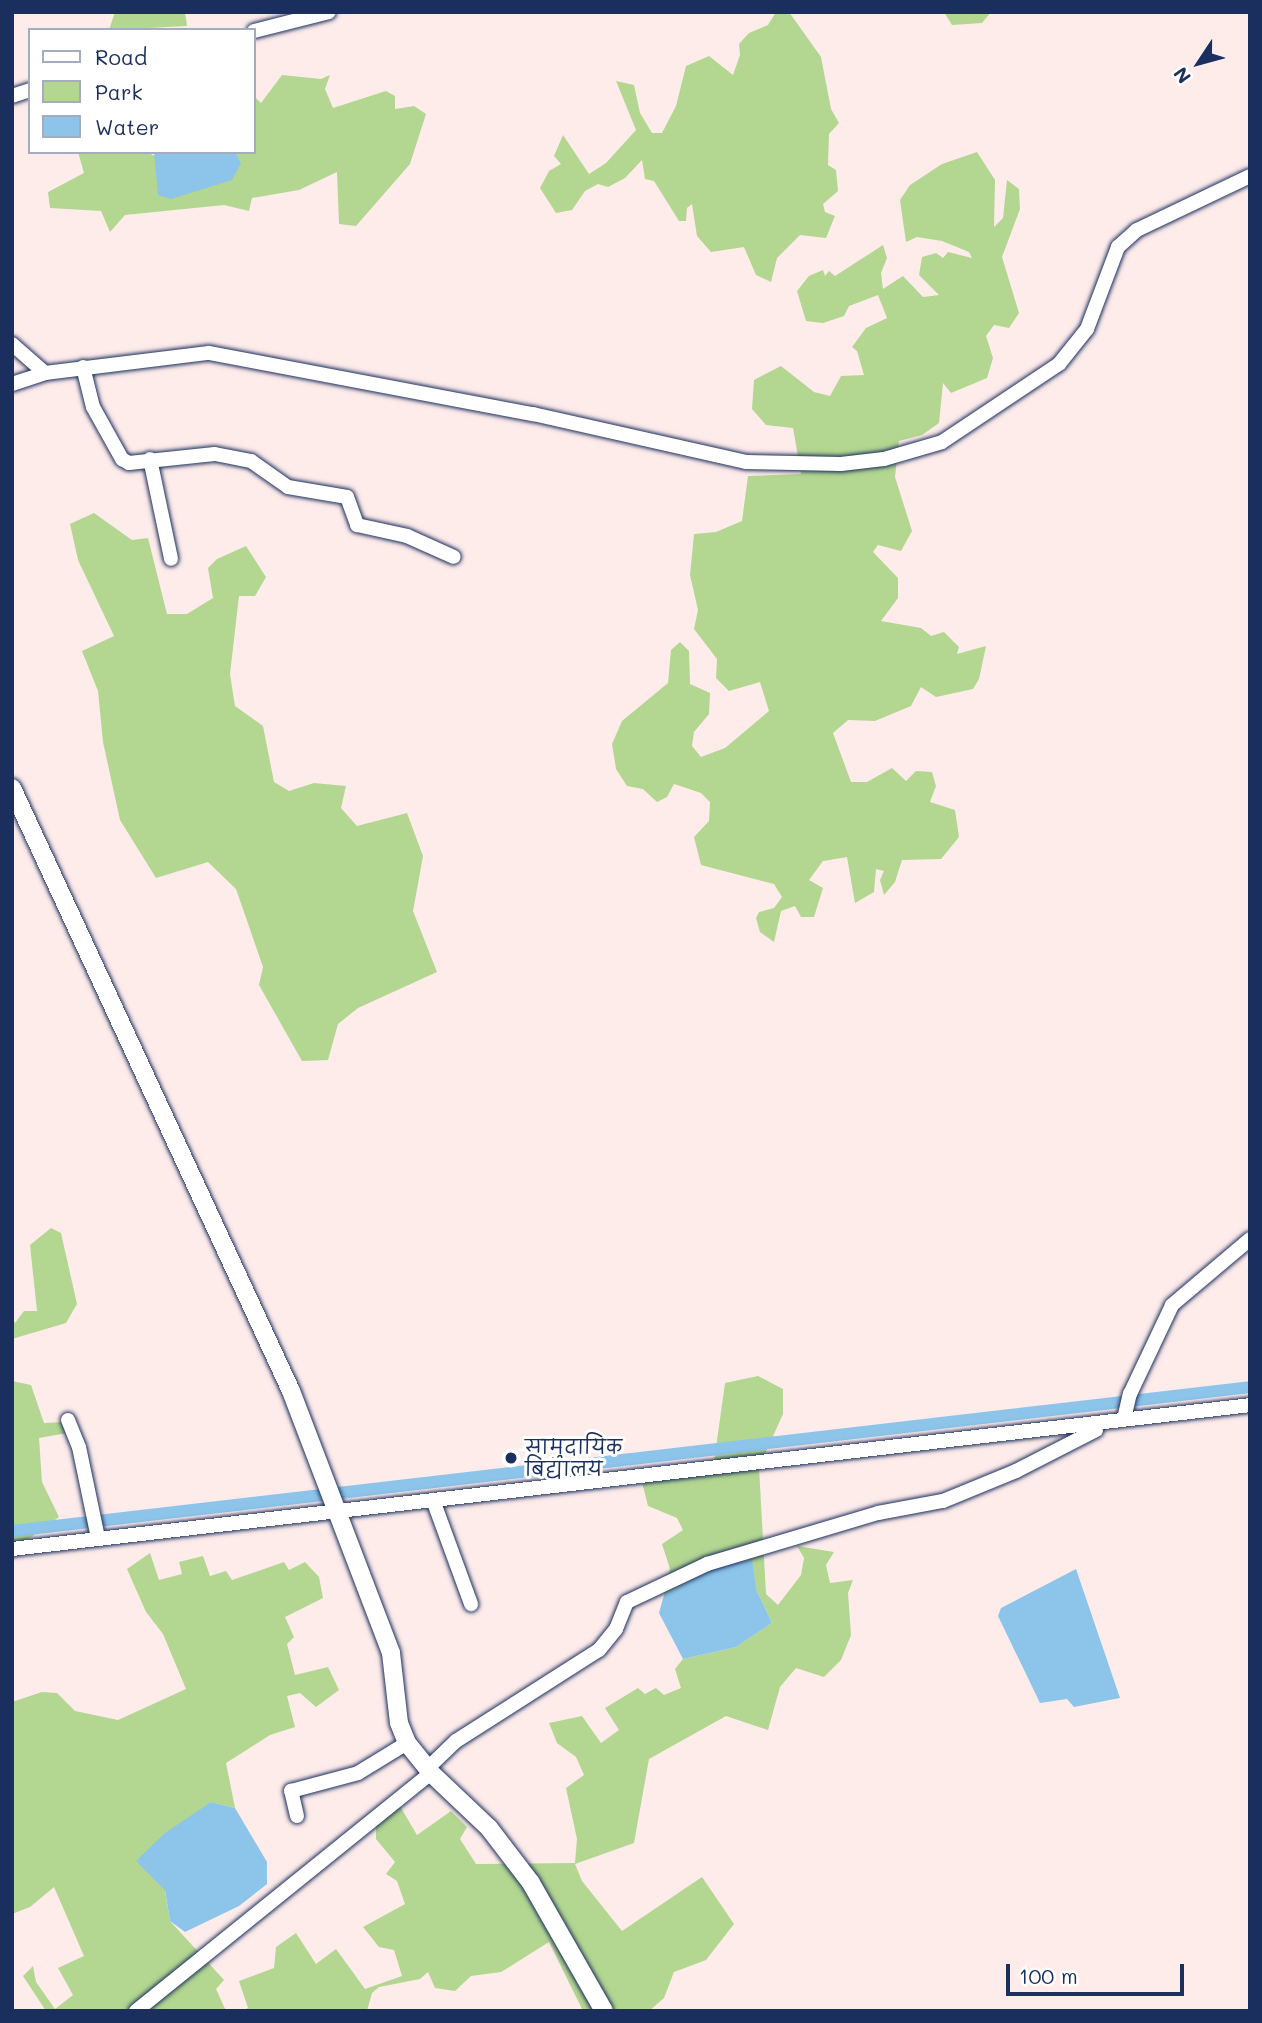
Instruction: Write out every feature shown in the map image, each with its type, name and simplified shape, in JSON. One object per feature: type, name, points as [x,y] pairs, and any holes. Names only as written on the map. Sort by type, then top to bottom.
[{"type":"main road","points":[[14,798],[291,1391],[333,1509],[391,1653],[399,1723],[407,1743],[431,1773],[489,1828],[531,1883],[604,2011]]},
{"type":"street","points":[[256,30],[329,12]]},
{"type":"street","points":[[12,384],[45,373],[83,367],[209,353],[533,414],[746,462],[841,464],[884,459],[942,442],[1059,364],[1087,329],[1118,247],[1148,225],[1250,176]]},
{"type":"street","points":[[12,344],[45,373]]},
{"type":"street","points":[[83,367],[93,407],[122,459],[130,463],[215,454],[251,461],[288,487],[347,497],[357,525],[407,536],[454,557]]},
{"type":"street","points":[[150,460],[171,559]]},
{"type":"street","points":[[1124,1414],[1130,1394],[1172,1305],[1250,1239]]},
{"type":"street","points":[[136,2011],[431,1773],[431,1765],[456,1741],[599,1650],[616,1629],[627,1602],[708,1564],[878,1513],[943,1501],[1016,1471],[1048,1451],[1108,1425],[1124,1414],[1250,1405]]},
{"type":"street","points":[[68,1420],[95,1525]]},
{"type":"street","points":[[12,1549],[95,1525],[433,1500],[647,1472],[1108,1425]]},
{"type":"street","points":[[433,1500],[471,1604]]},
{"type":"street","points":[[297,1816],[291,1791],[358,1773],[407,1743]]},
{"type":"green space","points":[[115,12],[185,12],[187,26],[148,28],[110,28]]},
{"type":"green space","points":[[776,12],[789,12],[821,57],[831,109],[839,123],[829,134],[828,165],[836,170],[838,191],[823,204],[825,212],[835,216],[826,238],[800,235],[777,258],[771,282],[756,275],[744,247],[711,252],[697,236],[692,204],[687,208],[686,221],[679,221],[654,181],[645,179],[642,160],[625,178],[608,187],[598,184],[585,191],[572,210],[556,213],[540,188],[549,171],[561,164],[554,156],[563,135],[589,174],[606,163],[636,130],[616,81],[634,85],[640,113],[652,133],[662,133],[676,106],[686,66],[709,56],[733,75],[740,55],[739,44],[749,33],[768,25]]},
{"type":"green space","points":[[944,12],[991,12],[982,23],[952,25]]},
{"type":"green space","points":[[282,75],[321,79],[330,75],[325,89],[333,108],[386,91],[395,96],[395,109],[414,106],[426,114],[410,164],[356,226],[339,224],[337,172],[299,190],[252,198],[249,211],[224,205],[125,215],[110,232],[101,211],[50,208],[48,192],[84,173],[79,154],[152,154],[240,163],[236,154],[256,154],[256,98],[261,103]]},
{"type":"green space","points":[[977,152],[995,180],[994,227],[1003,218],[1007,180],[1019,189],[1020,209],[1002,257],[1019,313],[1009,328],[994,325],[986,336],[993,358],[987,378],[951,393],[943,383],[939,423],[922,435],[899,441],[895,477],[912,531],[901,551],[878,545],[873,552],[898,578],[898,598],[881,621],[921,628],[931,636],[944,632],[959,647],[957,654],[986,646],[979,679],[973,689],[936,697],[921,687],[911,706],[875,721],[848,720],[833,733],[851,782],[867,782],[892,768],[906,781],[916,771],[932,772],[936,786],[930,802],[955,810],[959,837],[941,859],[902,860],[895,882],[884,895],[880,880],[884,871],[876,869],[874,892],[855,903],[847,857],[823,861],[809,880],[823,888],[814,917],[801,917],[795,906],[781,911],[774,942],[760,932],[756,918],[759,912],[774,908],[782,897],[774,884],[701,865],[694,837],[709,821],[710,802],[701,793],[674,784],[667,797],[657,802],[643,789],[627,786],[616,769],[612,744],[622,721],[668,683],[671,650],[680,642],[689,651],[690,684],[710,693],[709,714],[694,732],[692,746],[701,757],[725,748],[769,711],[760,682],[729,691],[716,678],[717,659],[694,629],[698,610],[690,575],[694,534],[716,532],[742,521],[748,476],[801,474],[793,428],[766,425],[752,409],[754,380],[781,366],[814,392],[830,396],[841,376],[864,375],[857,351],[852,347],[866,328],[887,318],[878,295],[849,306],[844,316],[823,323],[806,321],[797,291],[809,276],[823,270],[825,276],[829,271],[835,276],[883,245],[887,258],[881,273],[883,289],[903,276],[923,297],[939,295],[919,275],[922,257],[936,253],[943,258],[948,252],[972,258],[969,252],[942,241],[917,237],[906,242],[900,200],[910,185],[942,164]]},
{"type":"green space","points":[[94,513],[132,540],[148,538],[167,614],[187,614],[213,598],[208,568],[217,559],[246,546],[266,577],[255,596],[239,596],[230,674],[235,706],[263,726],[274,782],[289,791],[314,783],[346,786],[341,808],[357,826],[407,813],[423,856],[413,911],[437,972],[358,1008],[338,1024],[328,1060],[302,1061],[259,985],[263,967],[236,889],[208,862],[156,878],[120,820],[103,742],[98,691],[82,651],[114,636],[78,560],[70,524]]},
{"type":"green space","points":[[51,1228],[61,1233],[77,1304],[66,1323],[12,1339],[12,1318],[15,1323],[24,1311],[37,1311],[30,1245]]},
{"type":"green space","points":[[758,1376],[783,1389],[783,1414],[759,1467],[766,1594],[778,1605],[801,1575],[804,1558],[797,1546],[834,1552],[826,1565],[830,1583],[853,1580],[848,1593],[851,1635],[841,1660],[824,1677],[796,1668],[780,1687],[768,1730],[726,1716],[649,1759],[634,1843],[575,1864],[582,1881],[622,1931],[702,1877],[734,1924],[706,1960],[674,1972],[664,1998],[649,2011],[583,2011],[549,1942],[501,1972],[471,1976],[455,1991],[435,1988],[428,1972],[420,1979],[379,1987],[372,1993],[367,2011],[242,2011],[248,2008],[239,1981],[274,1968],[276,1947],[296,1933],[316,1964],[336,1949],[365,1989],[402,1976],[394,1950],[379,1947],[363,1927],[405,1904],[397,1881],[386,1874],[395,1862],[376,1839],[376,1824],[400,1806],[417,1835],[451,1811],[467,1827],[460,1839],[476,1864],[575,1863],[577,1839],[566,1788],[584,1775],[576,1757],[557,1743],[549,1723],[582,1716],[601,1743],[619,1730],[605,1708],[638,1688],[645,1694],[656,1688],[664,1695],[681,1688],[675,1669],[683,1659],[736,1647],[772,1623],[756,1589],[715,1567],[664,1595],[670,1569],[662,1544],[683,1530],[677,1518],[648,1506],[641,1478],[707,1475],[714,1462],[725,1383]]},
{"type":"green space","points":[[12,1381],[31,1385],[44,1423],[64,1422],[67,1433],[39,1438],[42,1482],[59,1517],[30,1538],[12,1545]]},
{"type":"green space","points":[[150,1553],[159,1580],[182,1574],[179,1562],[203,1556],[210,1576],[226,1571],[232,1580],[284,1562],[289,1570],[305,1562],[319,1577],[323,1598],[285,1617],[294,1637],[287,1644],[295,1675],[328,1667],[339,1690],[316,1707],[300,1693],[287,1696],[295,1727],[270,1735],[226,1763],[235,1808],[211,1802],[165,1891],[170,1921],[224,1980],[216,1989],[226,2011],[46,2011],[23,1976],[33,1966],[36,1982],[55,2009],[73,1995],[58,1968],[84,1956],[54,1887],[30,1907],[12,1914],[12,1702],[42,1692],[57,1693],[75,1711],[118,1720],[186,1689],[163,1634],[146,1612],[127,1569]]},
{"type":"water","points":[[154,154],[236,154],[241,163],[232,180],[171,199],[158,195]]},
{"type":"water","points":[[752,1560],[756,1589],[772,1623],[736,1647],[683,1659],[659,1613],[664,1595],[716,1567]]},
{"type":"water","points":[[1076,1569],[1120,1698],[1074,1707],[1067,1699],[1040,1703],[998,1616],[1001,1608]]},
{"type":"water","points":[[211,1802],[235,1808],[267,1862],[267,1884],[239,1906],[185,1932],[170,1921],[165,1890],[136,1861],[165,1833]]},
{"type":"waterway","points":[[12,1531],[1250,1387]]},
{"type":"place","name":"सामुदायिक बिद्यालय","points":[[511,1458]]}]
